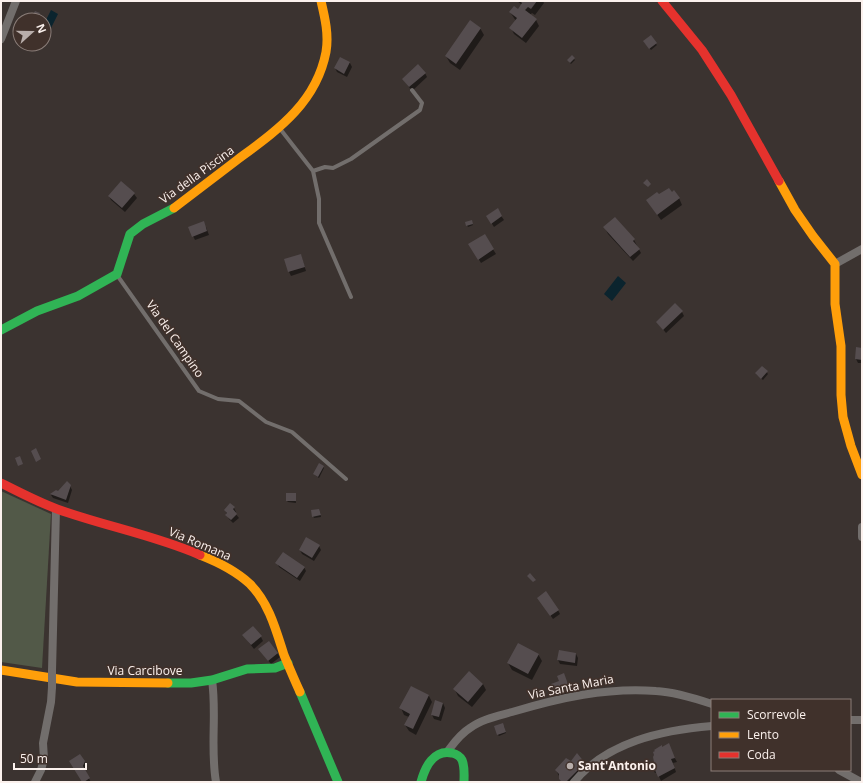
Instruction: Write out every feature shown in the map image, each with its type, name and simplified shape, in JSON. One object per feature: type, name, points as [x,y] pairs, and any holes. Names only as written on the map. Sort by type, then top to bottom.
[{"type":"street","points":[[1,39],[16,1]]},
{"type":"street","name":"Via della Piscina","points":[[117,274],[130,234],[143,224],[172,210],[280,128],[295,113],[315,82],[323,62],[327,44],[326,27],[321,1]]},
{"type":"street","points":[[662,1],[702,50],[758,142],[795,210],[812,236],[835,264],[835,304],[841,346],[841,395],[843,417],[850,446],[862,476]]},
{"type":"street","points":[[835,264],[862,249]]},
{"type":"street","points":[[1,330],[37,311],[78,296],[117,274]]},
{"type":"street","name":"Via Romana","points":[[1,483],[56,509],[162,540],[198,554],[234,572],[255,590],[264,604],[338,782]]},
{"type":"street","points":[[35,782],[41,770],[44,759],[43,743],[51,702],[56,509]]},
{"type":"street","points":[[862,527],[862,537]]},
{"type":"street","name":"Via Carcibove","points":[[1,670],[77,682],[191,683],[212,680],[247,669],[275,668],[288,663]]},
{"type":"street","points":[[212,680],[214,700],[213,754],[216,782]]},
{"type":"street","name":"Via Santa Maria","points":[[447,752],[458,738],[466,731],[474,725],[487,719],[533,706],[596,692],[623,690],[657,691],[684,696],[711,704]]},
{"type":"street","points":[[851,720],[862,720]]},
{"type":"street","points":[[574,782],[584,771],[599,759],[626,744],[654,735],[711,726]]},
{"type":"street","points":[[421,782],[430,761],[447,752],[456,754],[462,761],[464,782]]},
{"type":"street","points":[[842,771],[861,782]]},
{"type":"lane","points":[[313,171],[333,168],[351,159],[420,110],[422,102],[412,90]]},
{"type":"lane","points":[[280,128],[313,171],[319,199],[319,223],[351,298]]},
{"type":"lane","name":"Via del Campino","points":[[117,274],[199,391],[218,399],[238,401],[266,422],[292,432],[346,479]]},
{"type":"green space","points":[[1,491],[51,514],[42,668],[1,662]]},
{"type":"water","points":[[51,10],[58,14],[52,26],[52,12],[50,12]]},
{"type":"water","points":[[618,276],[626,283],[612,301],[604,294]]},
{"type":"building","points":[[520,1],[537,1],[531,9],[528,7],[525,10],[537,19],[522,38],[509,28],[517,18],[509,12],[514,6],[518,9],[522,3]]},
{"type":"building","points":[[470,20],[481,28],[456,64],[445,56]]},
{"type":"building","points":[[651,35],[657,43],[649,49],[643,41]]},
{"type":"building","points":[[572,55],[575,58],[570,63],[567,60]]},
{"type":"building","points":[[340,57],[350,62],[344,74],[334,68]]},
{"type":"building","points":[[418,64],[426,73],[409,87],[402,79]]},
{"type":"building","points":[[647,179],[651,184],[648,187],[643,183]]},
{"type":"building","points":[[121,181],[135,193],[122,208],[108,196]]},
{"type":"building","points":[[669,188],[672,192],[674,190],[680,198],[657,215],[646,200],[657,192],[659,194]]},
{"type":"building","points":[[498,208],[502,216],[491,224],[486,216]]},
{"type":"building","points":[[615,217],[635,239],[633,241],[640,249],[630,257],[603,227]]},
{"type":"building","points":[[472,220],[473,224],[466,226],[465,222]]},
{"type":"building","points":[[204,221],[207,231],[192,237],[188,227]]},
{"type":"building","points":[[485,234],[494,249],[478,260],[468,244]]},
{"type":"building","points":[[301,254],[305,267],[288,272],[284,259]]},
{"type":"building","points":[[675,303],[683,311],[663,330],[656,322]]},
{"type":"building","points":[[856,347],[862,348],[862,360],[855,359]]},
{"type":"building","points":[[762,366],[768,371],[761,379],[755,373]]},
{"type":"building","points":[[36,448],[41,459],[36,462],[31,451]]},
{"type":"building","points":[[20,456],[23,464],[18,466],[15,458]]},
{"type":"building","points":[[319,463],[324,466],[318,477],[313,474]]},
{"type":"building","points":[[67,481],[71,485],[66,500],[50,494],[56,490],[58,491]]},
{"type":"building","points":[[286,493],[296,493],[296,501],[286,501]]},
{"type":"building","points":[[230,503],[235,507],[233,509],[237,514],[231,520],[225,515],[227,513],[224,510]]},
{"type":"building","points":[[319,509],[321,515],[312,517],[311,510]]},
{"type":"building","points":[[306,537],[320,545],[312,558],[299,550]]},
{"type":"building","points":[[283,552],[305,567],[297,578],[275,563]]},
{"type":"building","points":[[530,573],[536,580],[533,582],[527,576]]},
{"type":"building","points":[[546,591],[559,610],[550,616],[537,598]]},
{"type":"building","points":[[253,626],[262,636],[251,645],[242,635]]},
{"type":"building","points":[[269,641],[278,653],[268,661],[258,649]]},
{"type":"building","points":[[518,643],[539,654],[528,674],[507,663]]},
{"type":"building","points":[[559,650],[576,653],[575,663],[557,660]]},
{"type":"building","points":[[469,671],[483,684],[468,702],[453,689]]},
{"type":"building","points":[[564,673],[569,687],[554,693],[551,684],[559,681],[557,676]]},
{"type":"building","points":[[411,686],[429,695],[413,729],[404,725],[410,714],[399,708]]},
{"type":"building","points":[[435,700],[443,703],[439,717],[431,715]]},
{"type":"building","points":[[503,723],[506,732],[497,735],[494,726]]},
{"type":"building","points":[[669,743],[675,758],[671,759],[675,768],[658,777],[654,768],[652,769],[650,765],[654,762],[653,752],[662,745],[662,747]]},
{"type":"building","name":"Sant'Antonio","points":[[577,753],[585,763],[567,781],[561,781],[559,779],[559,774],[555,770],[566,758],[571,761]]},
{"type":"building","points":[[80,754],[85,761],[83,766],[90,778],[84,782],[82,782],[69,761]]},
{"type":"traffic: fast","points":[[1,330],[37,311],[78,296],[117,274],[130,234],[143,224],[174,208]]},
{"type":"traffic: fast","points":[[168,683],[191,683],[212,680],[247,669],[275,668],[288,663]]},
{"type":"traffic: fast","points":[[300,692],[338,782]]},
{"type":"traffic: fast","points":[[421,782],[431,760],[435,756],[446,752],[455,754],[461,759],[464,768],[464,782]]},
{"type":"traffic: slow","points":[[174,208],[280,127],[304,101],[321,70],[326,52],[327,33],[321,1]]},
{"type":"traffic: slow","points":[[779,181],[795,210],[835,264],[835,304],[841,346],[841,395],[843,417],[851,446],[862,475]]},
{"type":"traffic: slow","points":[[200,555],[233,571],[245,579],[257,591],[271,617],[284,655],[300,692]]},
{"type":"traffic: slow","points":[[1,670],[77,682],[168,683]]},
{"type":"traffic: jam","points":[[662,1],[702,50],[731,95],[779,181]]},
{"type":"traffic: jam","points":[[1,483],[57,509],[147,536],[200,555]]},
{"type":"place","name":"Sant'Antonio","points":[[570,766]]}]
